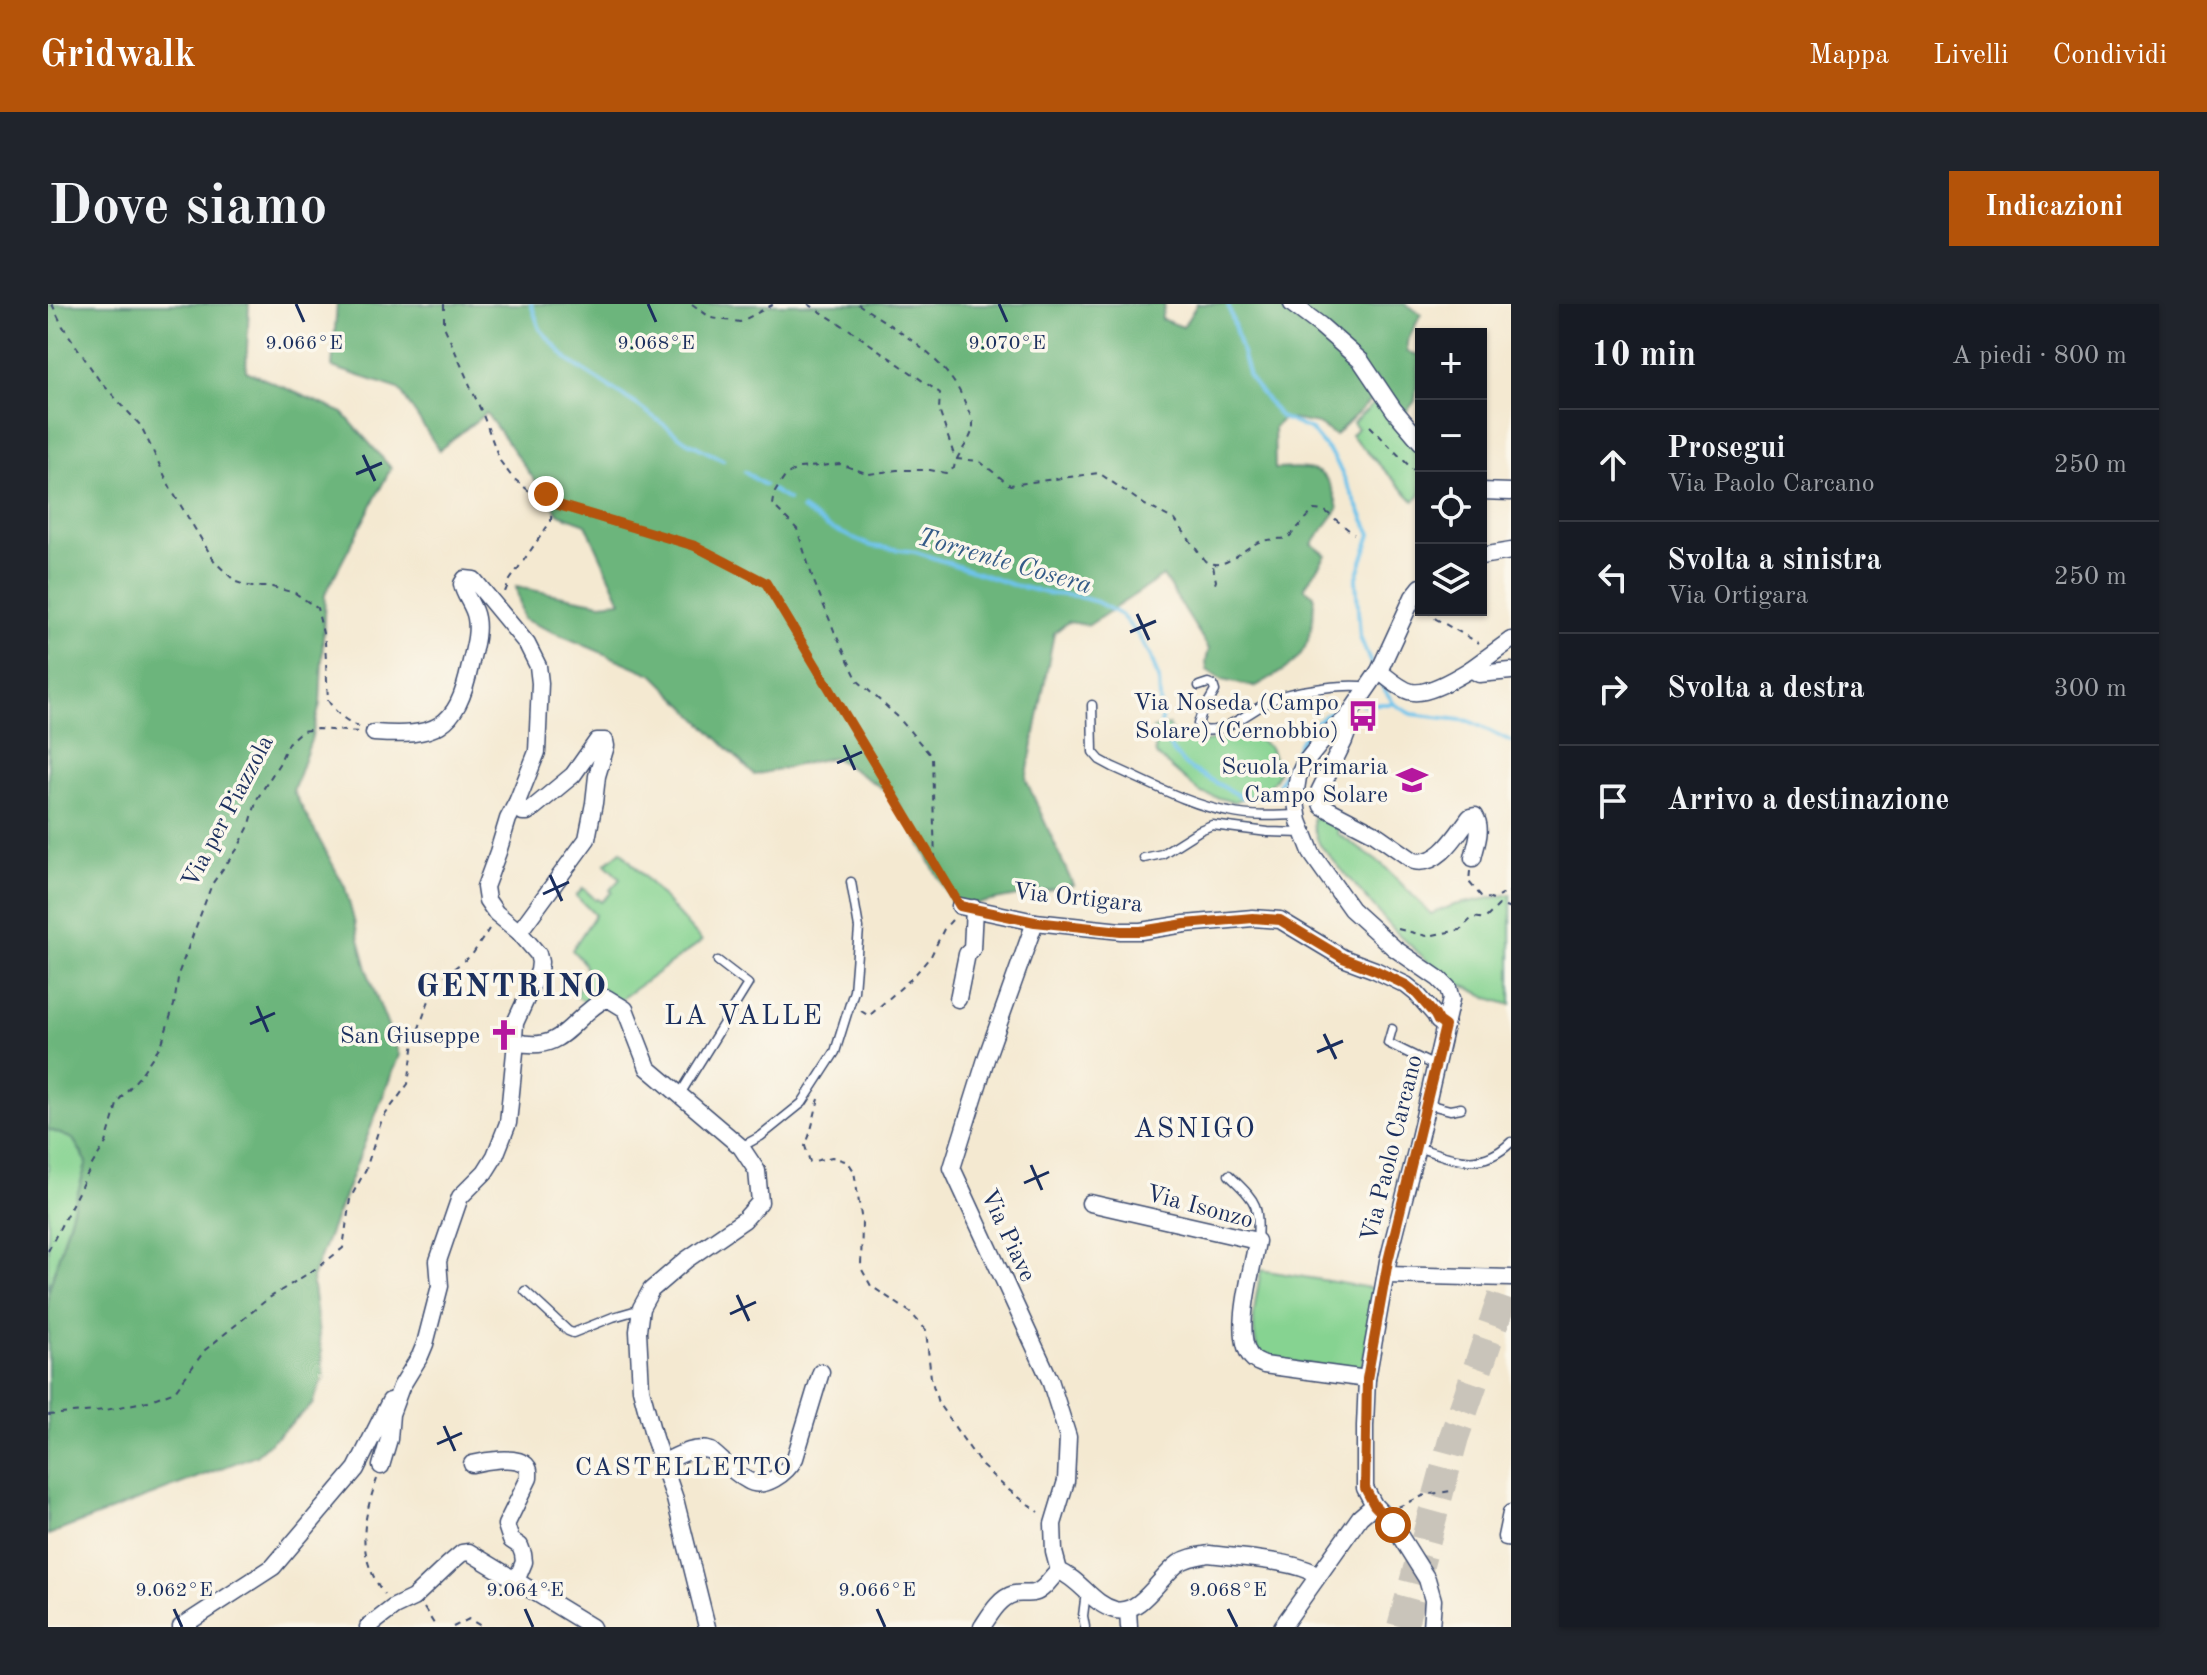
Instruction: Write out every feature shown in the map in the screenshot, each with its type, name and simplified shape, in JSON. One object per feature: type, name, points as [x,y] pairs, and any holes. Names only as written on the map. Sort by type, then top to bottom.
[{"type":"street","points":[[1292,304],[1361,361],[1415,435]]},
{"type":"street","points":[[1487,491],[1511,492]]},
{"type":"street","points":[[1487,555],[1511,551]]},
{"type":"street","points":[[374,733],[415,734],[429,731],[452,715],[465,690],[477,630],[476,616],[462,584],[465,579],[474,580],[527,644],[538,666],[537,752],[508,819],[485,887],[487,900],[496,913],[519,932],[538,954],[540,962],[539,971],[515,1023],[508,1123],[485,1172],[460,1197],[438,1261],[440,1286],[425,1344],[401,1387],[391,1414],[389,1439],[381,1466]]},
{"type":"street","points":[[1415,594],[1319,792],[1320,802],[1419,863],[1429,861],[1450,845],[1470,817],[1475,816],[1479,831],[1473,858]]},
{"type":"street","points":[[1303,833],[1298,815],[1298,777],[1304,764],[1364,694],[1420,692],[1452,681],[1511,640]]},
{"type":"street","points":[[1471,669],[1479,674],[1511,671]]},
{"type":"street","points":[[517,802],[523,812],[533,808],[573,775],[597,741],[605,741],[587,839],[519,932]]},
{"type":"street","name":"Via Paolo Carcano","points":[[1303,833],[1312,854],[1351,909],[1394,948],[1439,979],[1451,999],[1386,1275],[1367,1379],[1365,1488],[1378,1510]]},
{"type":"street","points":[[958,999],[967,954],[972,949],[967,907]]},
{"type":"street","name":"Via Ortigara","points":[[967,907],[1035,922],[1132,931],[1253,918],[1280,920],[1343,958],[1406,985],[1445,1026]]},
{"type":"street","name":"Via Piave","points":[[1035,922],[987,1056],[952,1168],[1050,1380],[1068,1437],[1066,1481],[1054,1521],[1054,1552],[1059,1571]]},
{"type":"street","points":[[516,1042],[535,1045],[553,1041],[592,1006],[607,998],[625,1009],[648,1068],[741,1147],[757,1171],[760,1202],[744,1220],[686,1260],[651,1290],[641,1308],[638,1331],[641,1389],[675,1499],[707,1627]]},
{"type":"street","name":"Via Isonzo","points":[[1090,1203],[1257,1241],[1243,1324],[1244,1343],[1252,1359],[1264,1365],[1367,1379]]},
{"type":"street","points":[[1386,1275],[1511,1278]]},
{"type":"street","points":[[662,1463],[704,1448],[749,1482],[760,1483],[783,1474],[795,1458],[821,1372]]},
{"type":"street","points":[[181,1627],[273,1567],[356,1469],[377,1424],[401,1387]]},
{"type":"street","points":[[472,1464],[487,1460],[519,1461],[529,1469],[529,1478],[506,1525],[511,1540],[520,1546],[523,1554],[524,1562],[516,1581]]},
{"type":"street","points":[[1282,1627],[1360,1517],[1378,1510],[1393,1525],[1427,1579],[1433,1600],[1431,1627]]},
{"type":"street","points":[[1511,1513],[1506,1537],[1511,1538]]},
{"type":"street","points":[[368,1627],[394,1607],[413,1598],[462,1553],[469,1552],[592,1627]]},
{"type":"street","points":[[982,1627],[998,1604],[1007,1597],[1040,1591],[1059,1571],[1068,1574],[1096,1601],[1128,1618],[1187,1558],[1209,1554],[1276,1563],[1311,1570],[1318,1575]]},
{"type":"lane","points":[[1199,686],[1208,683],[1213,685],[1215,691],[1198,724],[1203,730],[1211,732],[1282,696],[1353,685],[1364,694]]},
{"type":"lane","points":[[1092,705],[1093,752],[1113,767],[1200,804],[1230,813],[1298,815]]},
{"type":"lane","points":[[1144,858],[1162,854],[1212,825],[1303,833]]},
{"type":"lane","points":[[741,1147],[761,1136],[802,1103],[835,1052],[854,991],[859,928],[851,882]]},
{"type":"lane","points":[[680,1094],[748,984],[718,961]]},
{"type":"lane","points":[[1392,1029],[1388,1043],[1436,1066]]},
{"type":"lane","points":[[1427,1104],[1450,1110],[1461,1108]]},
{"type":"lane","points":[[1417,1147],[1469,1161],[1488,1159],[1511,1142]]},
{"type":"lane","points":[[1229,1175],[1257,1207],[1257,1241]]},
{"type":"lane","points":[[525,1291],[573,1333],[641,1308]]},
{"type":"lane","points":[[1084,1587],[1087,1595],[1083,1616],[1085,1627]]},
{"type":"path","points":[[52,304],[62,325],[99,380],[141,426],[172,491],[215,562],[236,582],[295,593],[317,608],[325,642],[328,700],[347,721],[374,733]]},
{"type":"path","points":[[444,304],[444,326],[500,461],[512,477],[529,491],[546,494],[552,503],[551,521],[495,606]]},
{"type":"path","points":[[692,304],[711,318],[740,322],[774,304]]},
{"type":"path","points":[[808,304],[940,393],[939,410],[955,459],[954,468],[946,473],[897,470],[869,474],[840,464],[799,468],[787,474],[775,492],[773,505],[797,529],[813,579],[858,681],[897,716],[932,757],[935,862]]},
{"type":"path","points":[[858,304],[920,345],[960,389],[973,424],[965,449],[955,459]]},
{"type":"path","points":[[1370,426],[1415,472]]},
{"type":"path","points":[[955,459],[979,461],[1010,485],[1099,473],[1145,505],[1175,520],[1205,561],[1213,565],[1224,564],[1261,541],[1288,538],[1314,510],[1325,511],[1354,534]]},
{"type":"path","points":[[552,503],[695,546],[766,583],[935,862],[967,907],[944,929],[931,956],[913,977],[869,1016]]},
{"type":"path","points":[[1213,565],[1214,586]]},
{"type":"path","points":[[1433,616],[1482,645],[1488,657]]},
{"type":"path","name":"Via per Piazzola","points":[[48,1251],[86,1175],[106,1143],[118,1101],[162,1043],[174,1005],[179,972],[212,884],[238,848],[250,824],[257,799],[288,743],[301,731],[317,729],[374,733]]},
{"type":"path","points":[[1473,858],[1469,882],[1481,896],[1493,900],[1511,892]]},
{"type":"path","points":[[1391,928],[1427,936],[1460,930],[1473,917],[1485,919],[1499,905],[1511,909]]},
{"type":"path","points":[[48,1415],[106,1410],[148,1401],[175,1391],[205,1350],[269,1298],[343,1248],[350,1199],[366,1169],[382,1119],[408,1084],[414,1042],[428,1003],[436,986],[472,955],[487,935],[496,913]]},
{"type":"path","points":[[821,1095],[805,1146],[810,1162],[832,1157],[848,1162],[854,1171],[860,1210],[861,1268],[871,1286],[910,1312],[926,1330],[931,1378],[938,1403],[982,1466],[1006,1488],[1054,1521]]},
{"type":"path","points":[[381,1466],[370,1500],[365,1549],[371,1573],[394,1607]]},
{"type":"path","points":[[1378,1510],[1425,1495],[1451,1491]]},
{"type":"path","points":[[418,1593],[436,1627]]},
{"type":"path","points":[[453,1627],[469,1619],[483,1627]]},
{"type":"green space","points":[[48,304],[249,304],[246,371],[343,413],[391,468],[325,594],[320,704],[293,791],[345,887],[370,980],[399,1055],[312,1278],[324,1375],[312,1405],[256,1455],[48,1535],[48,1293],[87,1162],[73,1139],[48,1129]]},
{"type":"green space","points":[[337,304],[1165,304],[1161,319],[1183,327],[1197,304],[1405,304],[1421,314],[1407,342],[1407,352],[1415,354],[1415,401],[1405,414],[1375,378],[1375,396],[1335,435],[1318,424],[1284,418],[1274,427],[1275,469],[1300,468],[1318,472],[1330,484],[1338,509],[1312,544],[1326,555],[1304,588],[1314,595],[1313,613],[1311,631],[1300,655],[1285,669],[1255,687],[1222,680],[1207,670],[1209,649],[1163,576],[1089,625],[1068,622],[1054,633],[1026,780],[1073,885],[955,908],[894,796],[833,757],[754,775],[654,675],[523,619],[516,587],[601,603],[621,601],[586,524],[559,514],[486,413],[439,450],[399,389],[332,367]]},
{"type":"green space","points":[[1377,400],[1415,441],[1414,501],[1351,435],[1357,428],[1353,423]]},
{"type":"green space","points":[[1169,725],[1171,732],[1195,744],[1232,741],[1252,735],[1270,748],[1279,770],[1275,779],[1265,791],[1233,802],[1201,793],[1156,755],[1153,729]]},
{"type":"green space","points":[[1315,810],[1340,824],[1337,833],[1383,865],[1431,914],[1454,905],[1511,894],[1511,1005],[1443,976],[1393,929],[1320,845],[1314,828]]},
{"type":"green space","points":[[621,851],[702,941],[615,1003],[592,1006],[575,995],[587,972],[572,950],[595,915],[576,896],[583,888],[601,902],[612,892],[610,890],[620,879],[605,864]]},
{"type":"green space","points":[[48,1129],[73,1139],[87,1162],[48,1293]]},
{"type":"green space","points":[[1261,1270],[1377,1289],[1361,1373],[1275,1359],[1258,1352],[1254,1321]]},
{"type":"waterway","name":"Torrente Cosera","points":[[531,304],[540,329],[569,361],[686,441],[723,460]]},
{"type":"waterway","points":[[1228,304],[1249,377],[1280,417],[1311,430],[1335,459],[1371,534],[1356,580],[1360,637],[1373,669]]},
{"type":"waterway","name":"Torrente Cosera","points":[[745,472],[764,485]]},
{"type":"waterway","name":"Torrente Cosera","points":[[772,490],[788,500]]},
{"type":"waterway","name":"Torrente Cosera","points":[[802,509],[828,527],[871,546],[916,552],[1013,585],[1076,596],[1097,602],[1121,615],[1151,657],[1159,680],[1162,735],[1186,766],[1243,798],[1264,796],[1277,788],[1301,740],[1315,723],[1335,708],[1349,704]]},
{"type":"waterway","points":[[1379,681],[1394,704],[1412,714],[1469,721],[1511,741]]},
{"type":"waterway","name":"Torrente Cosera","points":[[1362,704],[1394,704]]},
{"type":"tunnel","points":[[1402,1627],[1454,1437],[1511,1273]]},
{"type":"place","name":"Via Noseda (Campo Solare) (Cernobbio)","points":[[1363,716]]},
{"type":"place","name":"Scuola Primaria Campo Solare","points":[[1412,780]]},
{"type":"place","name":"San Giuseppe","points":[[504,1035]]},
{"type":"district","name":"GENTRINO","points":[[512,985]]},
{"type":"district","name":"LA VALLE","points":[[744,1014]]},
{"type":"district","name":"ASNIGO","points":[[1195,1127]]},
{"type":"district","name":"CASTELLETTO","points":[[684,1466]]},
{"type":"route","points":[[546,494],[552,503],[695,546],[766,583],[960,906],[1035,922],[1121,931],[1253,918],[1280,920],[1343,958],[1406,985],[1445,1026],[1388,1261],[1367,1379],[1365,1488],[1374,1505],[1393,1525]]}]
